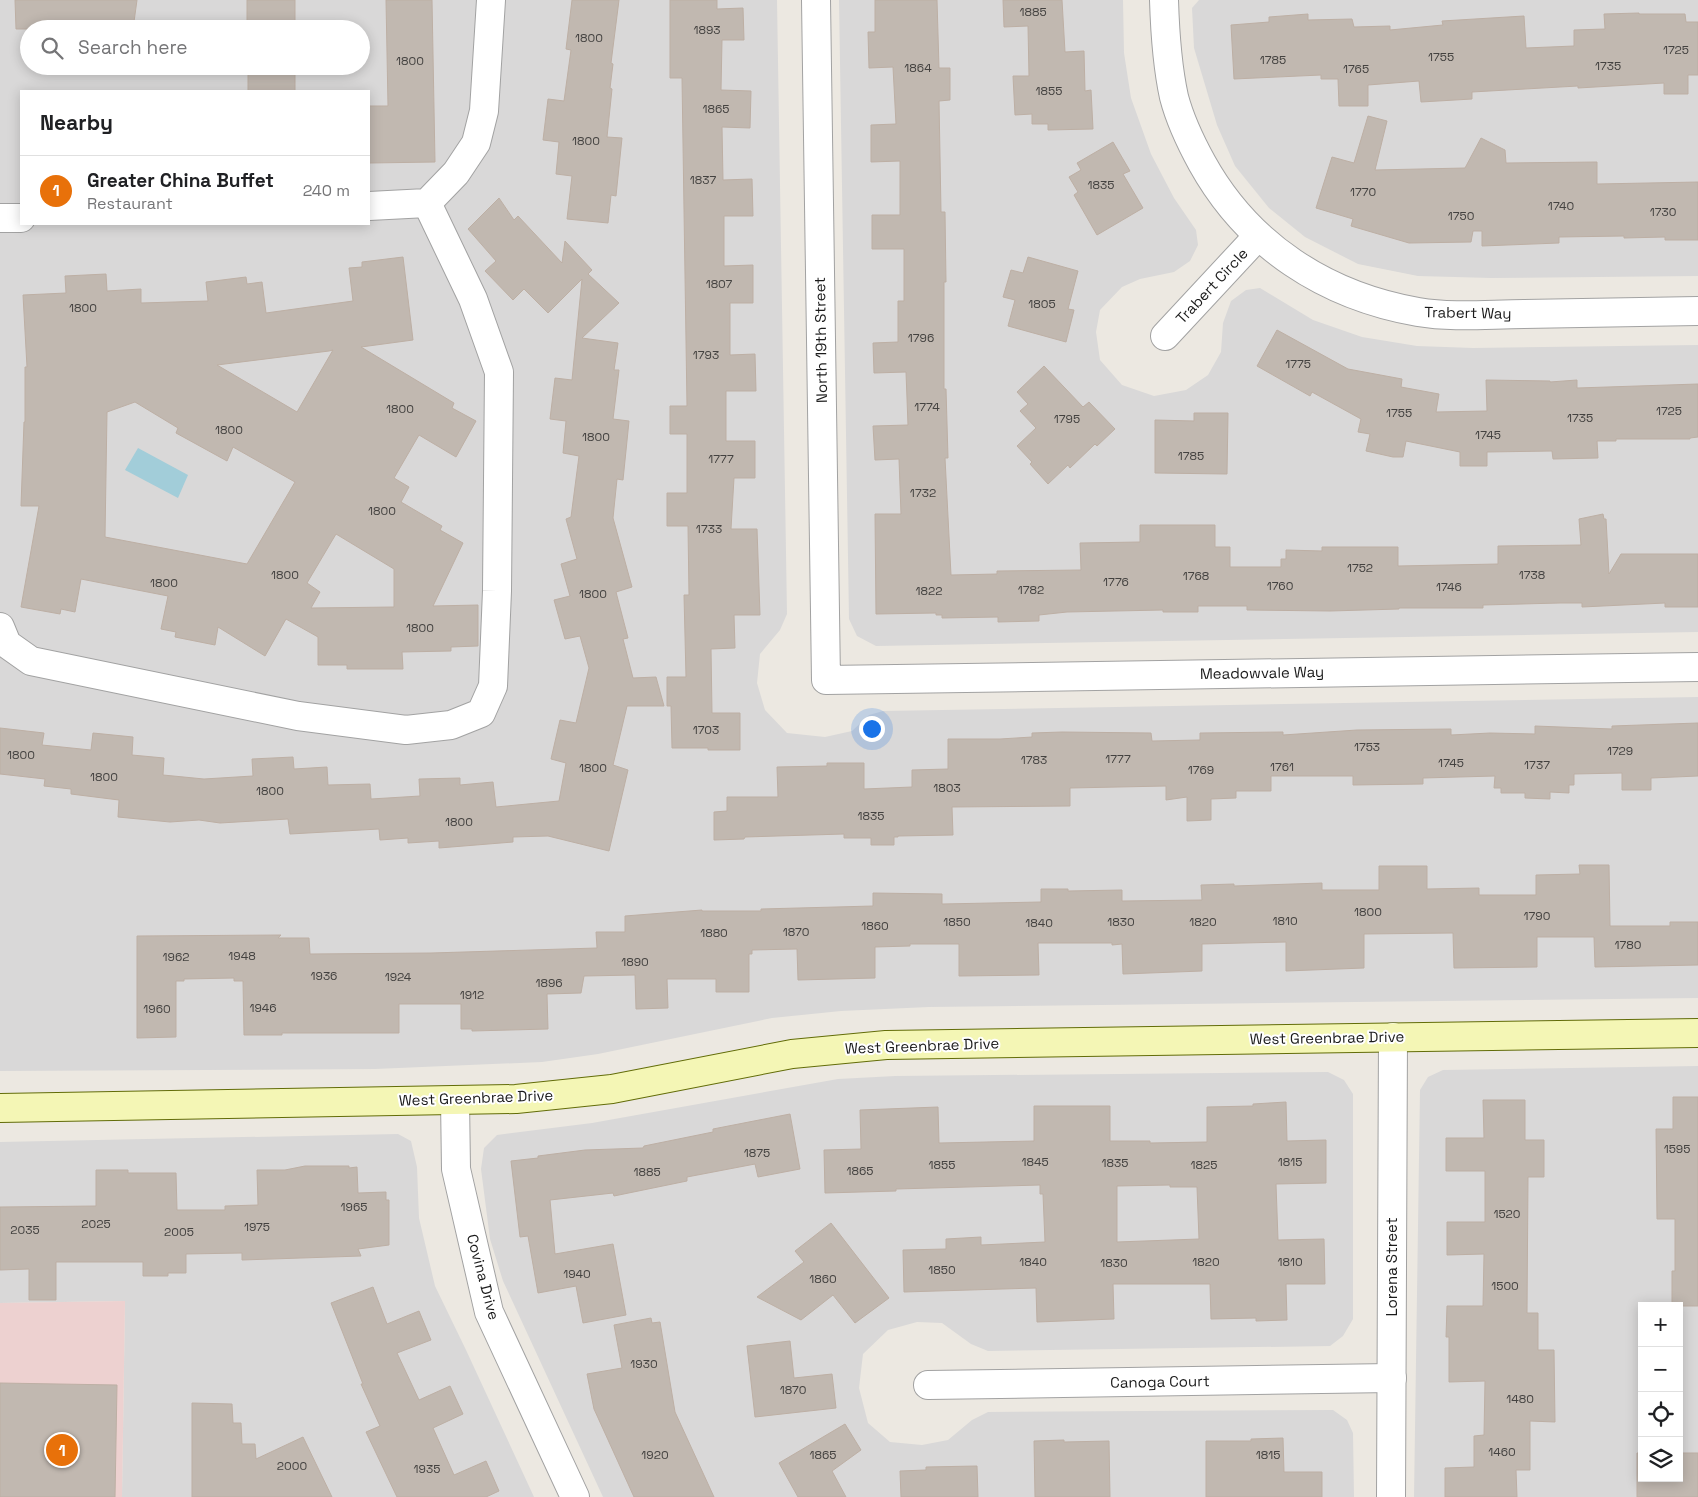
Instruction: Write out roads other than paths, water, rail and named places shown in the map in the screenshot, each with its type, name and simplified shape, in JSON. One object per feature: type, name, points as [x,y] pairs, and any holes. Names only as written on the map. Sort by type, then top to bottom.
[{"type":"street","points":[[370,206],[427,203],[456,173],[476,143],[484,111],[491,0]]},
{"type":"street","name":"North 19th Street","points":[[816,0],[826,680]]},
{"type":"street","name":"Trabert Way","points":[[1164,0],[1166,51],[1175,99],[1190,142],[1214,184],[1244,222],[1294,265],[1334,287],[1375,303],[1420,312],[1463,315],[1698,311]]},
{"type":"street","points":[[0,627],[7,644],[30,661],[298,716],[406,730],[450,726],[481,713],[492,686],[497,591],[499,372],[473,299],[427,203]]},
{"type":"street","points":[[0,218],[20,218]]},
{"type":"street","name":"Trabert Circle","points":[[1165,336],[1258,236]]},
{"type":"street","name":"Meadowvale Way","points":[[826,680],[1698,667]]},
{"type":"street","name":"West Greenbrae Drive","points":[[0,1108],[516,1099],[612,1090],[792,1054],[886,1045],[1698,1033]]},
{"type":"street","name":"Lorena Street","points":[[1391,1497],[1393,1037]]},
{"type":"street","name":"Covina Drive","points":[[455,1100],[456,1168],[489,1312],[575,1497]]},
{"type":"street","name":"Canoga Court","points":[[928,1385],[1392,1378]]},
{"type":"water","points":[[138,448],[188,475],[178,498],[125,470]]},
{"type":"place","name":"Greater China Buffet","points":[[62,1450]]}]
